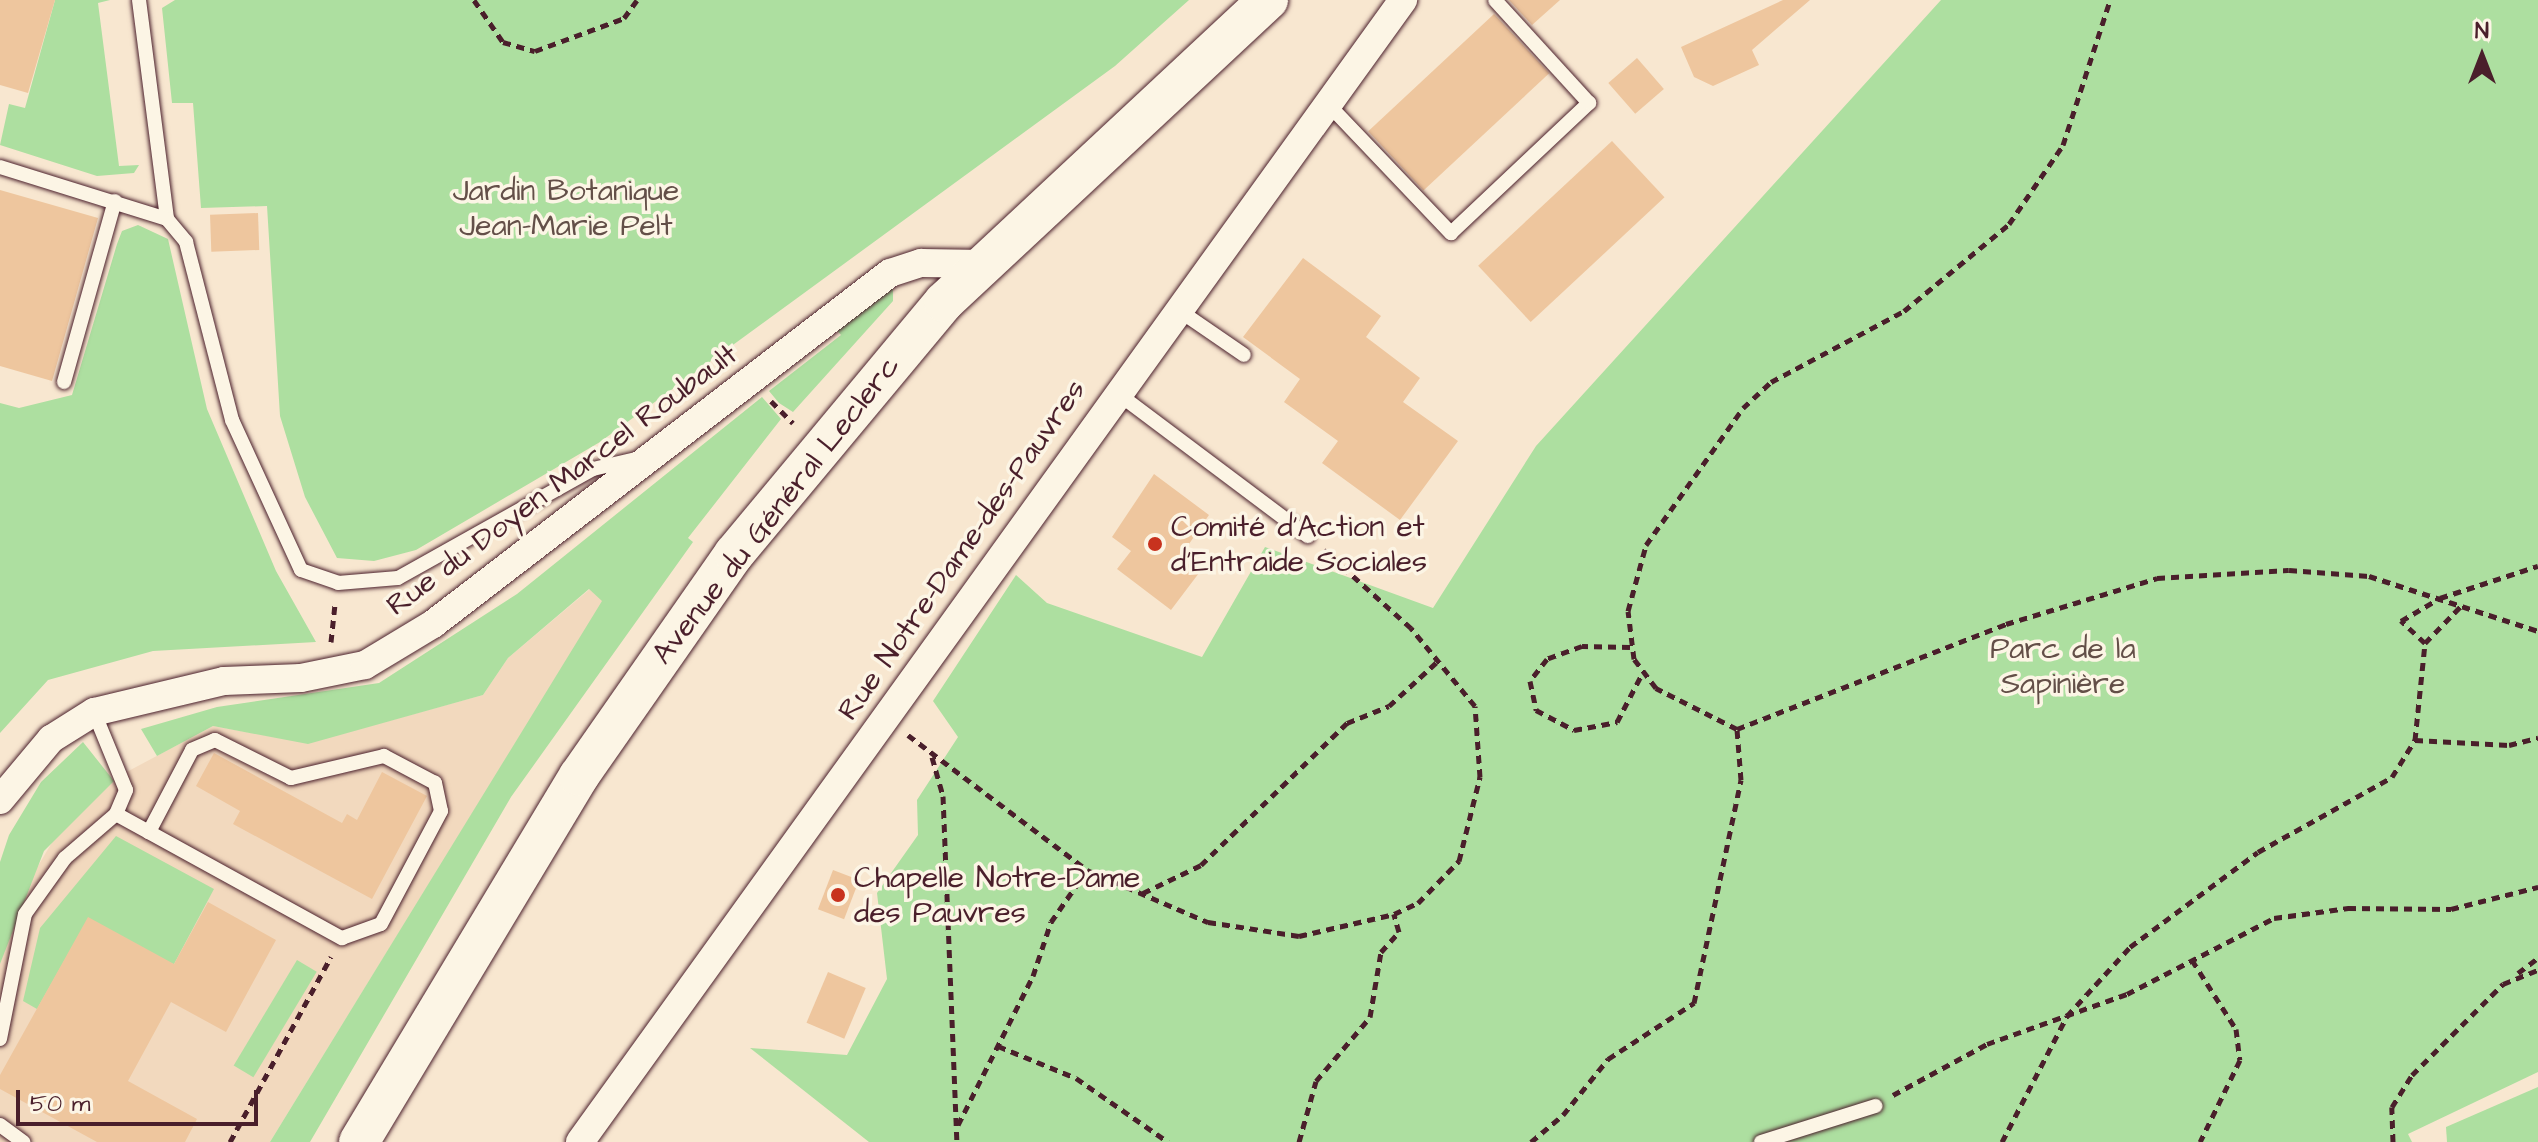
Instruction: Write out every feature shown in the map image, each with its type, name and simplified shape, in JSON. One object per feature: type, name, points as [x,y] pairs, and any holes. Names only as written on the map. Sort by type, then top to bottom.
[{"type":"main road","name":"Avenue du Général Leclerc","points":[[359,1142],[579,776],[678,630],[843,419],[986,264],[1268,0]]},
{"type":"street","name":"Rue Notre-Dame-des-Pauvres","points":[[580,1142],[1115,392],[1403,0]]},
{"type":"street","name":"Rue du Doyen Marcel Roubault","points":[[0,800],[51,739],[94,712],[209,683],[301,678],[365,665],[433,624],[890,273],[921,263],[986,264]]},
{"type":"lane","points":[[139,0],[167,219]]},
{"type":"lane","points":[[1327,103],[1451,233],[1589,103],[1495,0]]},
{"type":"lane","points":[[0,167],[167,219],[186,242],[232,420],[282,541],[301,570],[338,583],[398,578],[593,469],[659,453]]},
{"type":"lane","points":[[64,382],[115,201]]},
{"type":"lane","points":[[1176,308],[1244,355]]},
{"type":"lane","points":[[1115,392],[1308,536]]},
{"type":"lane","points":[[0,1039],[25,914],[65,858],[116,814],[126,781],[94,712]]},
{"type":"lane","points":[[116,814],[342,938],[381,924],[441,811],[435,783],[384,756],[291,778],[215,740],[192,750],[149,832]]},
{"type":"lane","points":[[1761,1142],[1875,1106]]},
{"type":"lane","points":[[0,1125],[23,1142]]},
{"type":"path","points":[[474,0],[503,42],[535,51],[624,18],[637,0]]},
{"type":"path","points":[[1737,729],[1642,674],[1630,647],[1634,573],[1646,545],[1743,408],[1789,370],[1904,311],[1987,248],[2034,195],[2073,119],[2110,0]]},
{"type":"path","points":[[776,407],[793,423]]},
{"type":"path","points":[[957,1142],[943,796],[932,755],[1087,870],[1208,922],[1299,936],[1394,914],[1418,903],[1459,861],[1480,777],[1475,706],[1438,661],[1308,536]]},
{"type":"path","points":[[2425,643],[2401,621],[2440,598],[2538,566]]},
{"type":"path","points":[[1737,729],[2006,624],[2157,578],[2334,572],[2440,598],[2538,631]]},
{"type":"path","points":[[331,640],[338,583]]},
{"type":"path","points":[[2002,1142],[2067,1016],[2130,947],[2258,852],[2392,777],[2415,740],[2425,643],[2462,605]]},
{"type":"path","points":[[1630,647],[1582,646],[1547,659],[1530,681],[1536,710],[1574,730],[1617,722],[1642,674]]},
{"type":"path","points":[[1142,894],[1201,865],[1347,723],[1389,706],[1438,661]]},
{"type":"path","points":[[1531,1142],[1563,1115],[1608,1059],[1682,1013],[1698,994],[1741,780],[1737,729]]},
{"type":"path","points":[[2415,740],[2509,745],[2538,738]]},
{"type":"path","points":[[957,1126],[998,1046],[1051,922],[1087,870]]},
{"type":"path","points":[[1875,1106],[1987,1044],[2067,1016],[2192,960],[2274,918],[2348,908],[2451,909],[2538,887]]},
{"type":"path","points":[[1299,1142],[1316,1081],[1370,1017],[1381,952],[1399,932],[1394,914]]},
{"type":"path","points":[[2393,1142],[2392,1107],[2406,1082],[2514,976],[2538,958]]},
{"type":"path","points":[[2192,960],[2236,1029],[2240,1060],[2200,1142]]},
{"type":"path","points":[[2514,976],[2538,970]]},
{"type":"path","points":[[230,1142],[323,972]]},
{"type":"path","points":[[998,1046],[1076,1078],[1168,1142]]},
{"type":"shaded area","points":[[590,589],[603,601],[270,1142],[0,1142],[0,964],[24,890],[61,827],[121,775],[213,726],[308,743],[483,695],[508,658]]},
{"type":"green space","points":[[55,0],[110,0],[98,3],[119,166],[139,165],[134,173],[97,176],[0,145],[9,104],[25,108]]},
{"type":"green space","name":"Jardin Botanique Jean-Marie Pelt","points":[[175,0],[1189,0],[1115,66],[600,442],[416,550],[374,561],[337,558],[305,497],[280,416],[267,206],[201,208],[193,103],[172,103],[162,8]]},
{"type":"green space","name":"Parc de la Sapinière","points":[[1941,0],[2538,0],[2538,1072],[2408,1134],[2412,1142],[869,1142],[750,1048],[847,1055],[887,979],[877,893],[918,835],[917,800],[958,737],[933,701],[1016,575],[1047,603],[1202,657],[1265,547],[1433,608],[1536,446]]},
{"type":"green space","points":[[138,225],[168,239],[207,409],[276,571],[316,642],[153,651],[48,680],[0,733],[0,403],[19,408],[72,395],[122,231]]},
{"type":"green space","points":[[893,283],[893,301],[793,412],[779,403],[769,391],[841,335],[834,327]]},
{"type":"green space","points":[[762,397],[781,419],[688,538],[693,542],[511,797],[310,1142],[270,1142],[602,601],[589,589],[508,658],[483,695],[308,744],[213,726],[157,756],[141,729],[217,707],[379,683],[517,594]]},
{"type":"green space","points":[[83,742],[114,781],[44,851],[0,964],[0,862],[9,835],[41,782]]},
{"type":"green space","points":[[116,836],[214,889],[174,964],[72,947],[37,1009],[23,1001],[40,928]]},
{"type":"green space","points":[[297,960],[317,972],[253,1077],[234,1065]]},
{"type":"green space","points":[[2538,1087],[2538,1142],[2447,1142],[2446,1127]]},
{"type":"building","points":[[0,0],[55,0],[28,93],[0,85]]},
{"type":"building","points":[[1509,0],[1560,0],[1532,25]]},
{"type":"building","points":[[1783,0],[1810,0],[1752,50],[1759,65],[1713,86],[1694,77],[1681,47]]},
{"type":"building","points":[[1494,14],[1549,73],[1423,191],[1368,131]]},
{"type":"building","points":[[1637,58],[1664,89],[1635,114],[1608,83]]},
{"type":"building","points":[[1612,141],[1665,197],[1531,322],[1478,266]]},
{"type":"building","points":[[0,190],[98,218],[52,381],[0,366]]},
{"type":"building","points":[[258,213],[259,250],[211,252],[210,215]]},
{"type":"building","points":[[1303,258],[1381,316],[1366,337],[1420,378],[1403,402],[1458,441],[1400,520],[1322,463],[1338,441],[1284,402],[1300,379],[1243,337]]},
{"type":"building","name":"Comité d’Action et d’Entraide Sociales","points":[[1154,474],[1209,515],[1180,557],[1199,573],[1171,610],[1117,569],[1131,551],[1112,537]]},
{"type":"building","points":[[214,753],[342,823],[347,814],[357,820],[382,772],[427,796],[372,899],[233,824],[240,811],[196,786]]},
{"type":"building","name":"Chapelle Notre-Dame des Pauvres","points":[[833,870],[859,880],[844,919],[818,909]]},
{"type":"building","points":[[208,902],[276,940],[226,1032],[171,1002],[128,1081],[197,1119],[185,1142],[97,1142],[0,1089],[0,1075],[88,917],[174,964]]},
{"type":"building","points":[[828,972],[866,988],[844,1039],[807,1023]]},
{"type":"place","name":"Comité d’Action et d’Entraide Sociales","points":[[1155,544]]},
{"type":"place","name":"Chapelle Notre-Dame des Pauvres","points":[[838,895]]}]
